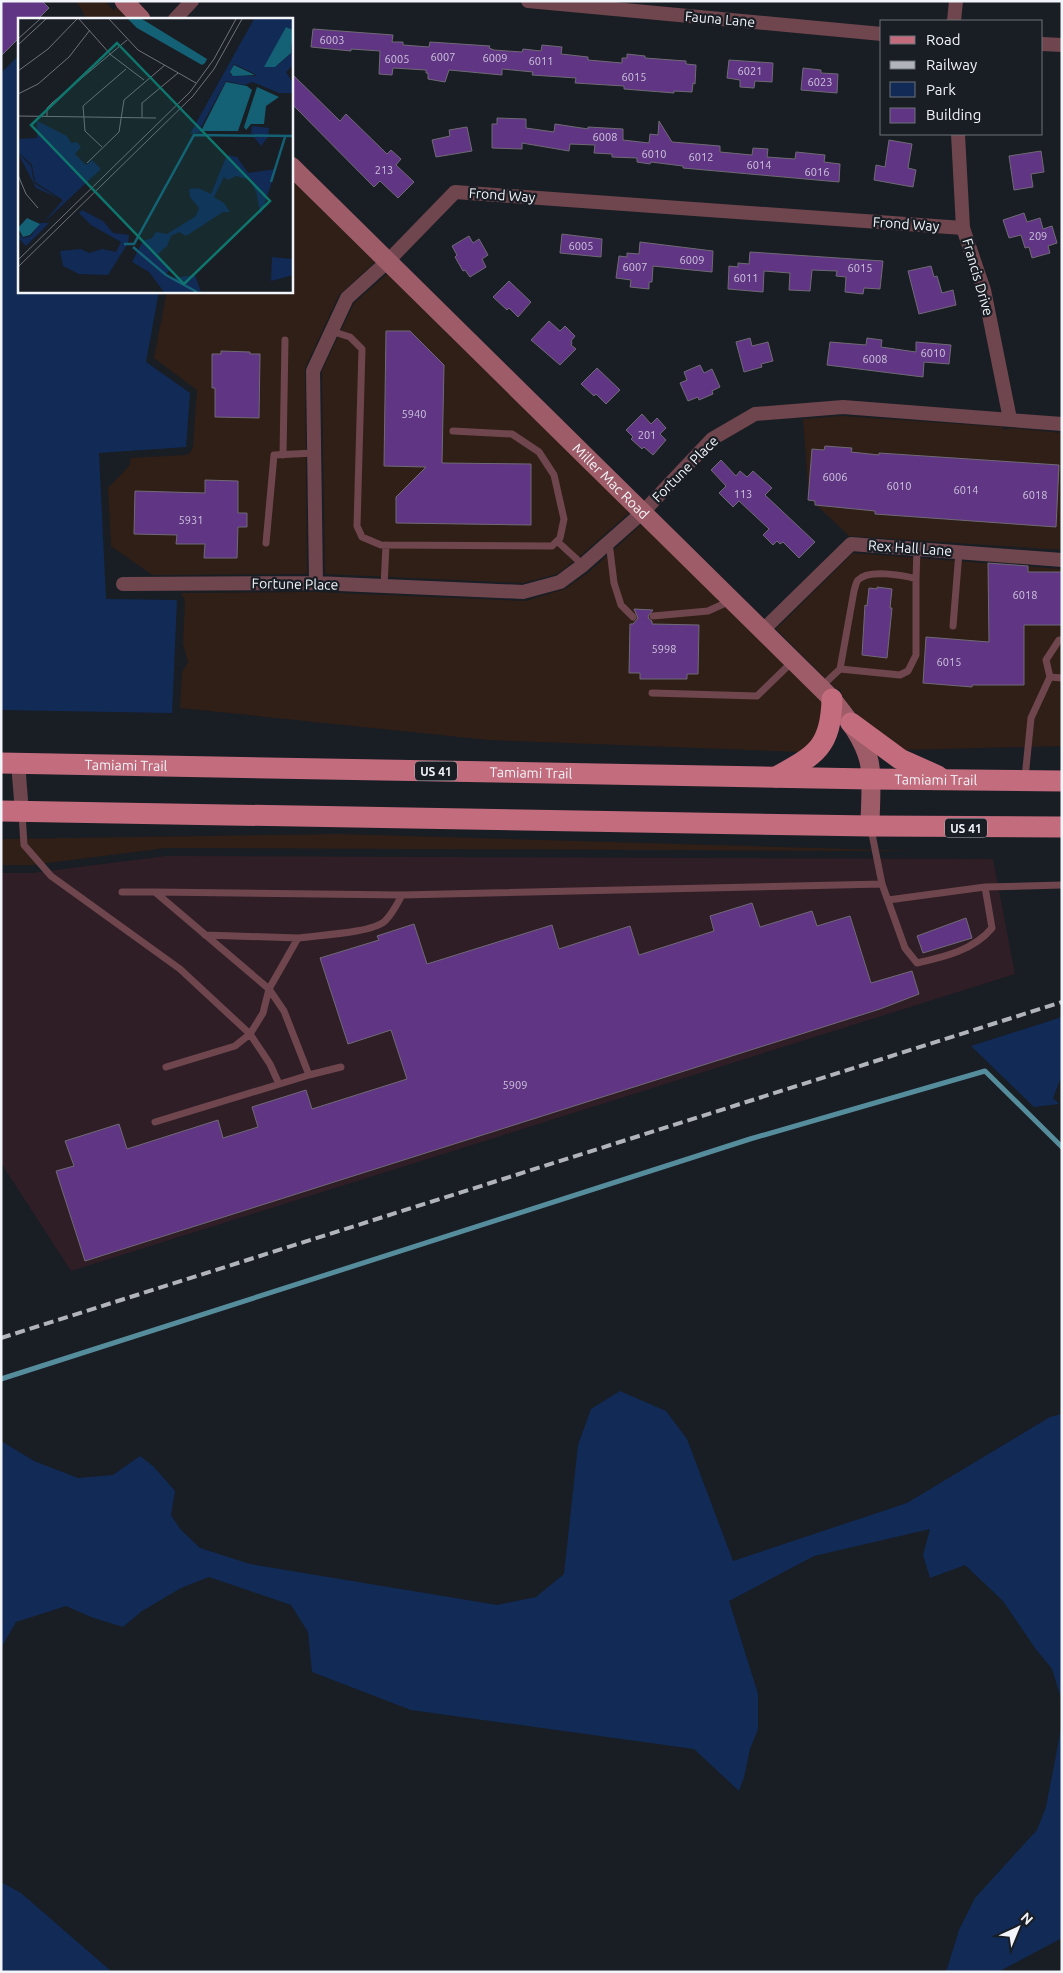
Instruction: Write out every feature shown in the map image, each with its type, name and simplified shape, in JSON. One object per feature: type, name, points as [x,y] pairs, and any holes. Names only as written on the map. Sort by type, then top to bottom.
[{"type":"main road","points":[[775,778],[802,763],[827,736],[831,721],[826,693]]},
{"type":"main road","points":[[852,723],[900,759],[948,780]]},
{"type":"main road","name":"Tamiami Trail","points":[[10,763],[775,778],[1062,781]]},
{"type":"main road","name":"US 41","points":[[11,811],[870,826],[1062,827]]},
{"type":"street","points":[[124,1],[141,18]]},
{"type":"street","points":[[176,18],[192,1]]},
{"type":"street","name":"Fauna Lane","points":[[528,1],[880,34]]},
{"type":"street","points":[[954,20],[956,1]]},
{"type":"street","points":[[1043,44],[1062,45]]},
{"type":"street","name":"Francis Drive","points":[[958,135],[963,228],[984,290],[1010,419]]},
{"type":"street","name":"Miller Mac Road","points":[[292,167],[826,693],[852,723],[864,746],[870,763],[870,826]]},
{"type":"street","name":"Frond Way","points":[[316,583],[313,371],[347,298],[388,261],[454,192],[963,228]]},
{"type":"street","name":"Fortune Place","points":[[122,584],[316,583],[524,592],[560,582],[583,565],[643,512],[712,438],[755,414],[843,407],[1062,424]]},
{"type":"street","name":"Rex Hall Lane","points":[[763,630],[851,544],[1062,560]]},
{"type":"street","points":[[10,763],[11,811]]},
{"type":"lane","points":[[332,331],[350,337],[362,350],[357,526],[362,537],[381,545],[552,546],[560,538],[564,519],[554,475],[539,452],[512,434],[452,431]]},
{"type":"lane","points":[[283,454],[285,340]]},
{"type":"lane","points":[[266,542],[274,455],[314,453]]},
{"type":"lane","points":[[557,541],[583,565]]},
{"type":"lane","points":[[609,542],[614,583],[620,605],[634,617]]},
{"type":"lane","points":[[384,586],[386,545]]},
{"type":"lane","points":[[840,669],[900,675],[908,671],[916,655],[918,549]]},
{"type":"lane","points":[[953,626],[959,552]]},
{"type":"lane","points":[[826,693],[840,669],[854,591],[858,580],[869,574],[905,575],[916,579]]},
{"type":"lane","points":[[652,616],[708,611],[733,600]]},
{"type":"lane","points":[[1025,781],[1031,718],[1050,678],[1046,660],[1059,640],[1062,640]]},
{"type":"lane","points":[[652,693],[757,696],[794,660]]},
{"type":"lane","points":[[1050,678],[1062,678]]},
{"type":"lane","points":[[11,811],[24,845],[51,876],[180,969],[250,1034],[270,1064],[279,1084]]},
{"type":"lane","points":[[870,826],[882,884],[905,948],[917,963],[952,954],[983,940],[992,928],[985,887]]},
{"type":"lane","points":[[122,892],[402,895],[882,884]]},
{"type":"lane","points":[[888,900],[985,887],[1062,885]]},
{"type":"lane","points":[[155,892],[270,989],[284,1010],[309,1075]]},
{"type":"lane","points":[[205,935],[298,938],[371,929],[384,922],[394,910],[402,895]]},
{"type":"lane","points":[[166,1067],[235,1046],[250,1034],[263,1013],[270,989],[298,938]]},
{"type":"lane","points":[[155,1122],[309,1075],[342,1067]]},
{"type":"shaded area","points":[[76,1],[105,1],[114,11],[116,7],[127,18],[85,18]]},
{"type":"shaded area","points":[[292,180],[375,262],[339,295],[305,368],[307,574],[152,575],[111,546],[108,488],[130,465],[131,458],[185,455],[190,453],[193,447],[197,390],[154,358],[167,292],[292,292]]},
{"type":"shaded area","points":[[387,274],[630,512],[557,574],[523,583],[325,574],[322,371],[354,303]]},
{"type":"shaded area","points":[[842,416],[1003,427],[1003,430],[1010,428],[1062,433],[1062,550],[849,536],[809,498],[803,419]]},
{"type":"shaded area","points":[[642,524],[823,703],[819,733],[801,752],[489,740],[180,708],[182,672],[188,662],[183,644],[185,600],[181,593],[315,592],[525,601],[565,589],[589,572]]},
{"type":"shaded area","points":[[853,553],[1062,569],[1062,746],[903,750],[858,716],[841,695],[841,689],[836,689],[776,629]]},
{"type":"shaded area","points":[[338,834],[916,851],[166,848],[32,865],[1,865],[1,839]]},
{"type":"shaded area","points":[[166,856],[993,859],[1015,974],[71,1271],[1,1163],[1,873],[32,873]]},
{"type":"green space","points":[[18,56],[18,292],[159,292],[146,362],[190,393],[186,447],[99,453],[106,599],[177,600],[172,713],[1,710],[1,73]]},
{"type":"green space","points":[[1062,1017],[1062,1075],[1053,1098],[1059,1104],[1034,1107],[971,1046]]},
{"type":"green space","points":[[620,1391],[666,1411],[687,1439],[733,1561],[907,1503],[1050,1417],[1062,1414],[1062,1701],[1052,1669],[1035,1648],[1003,1601],[965,1565],[930,1578],[923,1555],[930,1529],[814,1556],[729,1601],[758,1694],[758,1729],[750,1749],[739,1791],[694,1749],[411,1710],[312,1672],[308,1632],[291,1605],[209,1577],[181,1588],[142,1611],[123,1627],[91,1617],[66,1606],[16,1622],[1,1648],[1,1441],[34,1461],[78,1478],[113,1475],[140,1456],[153,1466],[175,1491],[171,1515],[180,1529],[200,1548],[250,1564],[497,1605],[536,1597],[564,1574],[578,1445],[591,1409]]},
{"type":"green space","points":[[1062,1724],[1062,1938],[998,1972],[944,1972],[947,1969],[959,1930],[975,1898],[1037,1830],[1046,1807]]},
{"type":"green space","points":[[1,1882],[21,1893],[112,1972],[1,1972]]},
{"type":"building","points":[[1,1],[42,1],[49,8],[39,18],[18,18],[18,39],[1,56]]},
{"type":"building","points":[[313,29],[393,35],[392,42],[403,42],[403,45],[429,47],[430,42],[490,46],[489,48],[494,50],[522,52],[523,49],[541,51],[542,45],[562,47],[561,54],[588,57],[588,60],[622,63],[622,58],[627,58],[627,54],[645,56],[645,58],[686,61],[686,64],[696,65],[695,84],[693,83],[692,92],[674,91],[674,93],[624,89],[624,86],[575,83],[576,78],[532,75],[533,72],[502,69],[502,75],[449,70],[445,82],[428,79],[426,70],[393,68],[392,75],[379,74],[380,51],[351,49],[351,51],[311,47]]},
{"type":"building","points":[[729,60],[773,63],[772,82],[755,81],[754,88],[740,87],[740,80],[727,78]]},
{"type":"building","points":[[803,68],[821,70],[821,73],[838,74],[837,93],[801,90]]},
{"type":"building","points":[[292,74],[340,121],[346,114],[387,154],[391,150],[401,159],[396,165],[414,182],[398,198],[380,181],[374,187],[292,104]]},
{"type":"building","points":[[497,118],[526,119],[526,128],[554,132],[555,124],[588,129],[588,127],[623,129],[623,140],[649,143],[650,134],[658,135],[659,121],[672,142],[720,146],[720,152],[752,155],[753,148],[768,149],[767,157],[795,159],[796,152],[825,155],[824,162],[840,164],[839,182],[683,168],[683,166],[651,162],[650,164],[637,162],[637,158],[612,157],[612,154],[594,153],[595,145],[570,144],[569,151],[522,143],[522,149],[492,148],[492,124],[497,124]]},
{"type":"building","points":[[467,127],[472,151],[436,157],[432,140],[450,136],[449,130]]},
{"type":"building","points":[[889,140],[912,144],[908,168],[916,170],[913,187],[874,180],[876,165],[885,167]]},
{"type":"building","points":[[1041,151],[1044,172],[1031,174],[1033,187],[1014,190],[1009,156]]},
{"type":"building","points":[[1024,213],[1027,222],[1040,218],[1043,229],[1052,226],[1057,243],[1048,246],[1050,253],[1032,258],[1029,247],[1025,248],[1021,235],[1009,238],[1003,220]]},
{"type":"building","points":[[562,234],[602,239],[601,257],[560,253]]},
{"type":"building","points":[[469,236],[473,243],[479,239],[488,255],[482,259],[486,267],[470,277],[465,270],[463,271],[455,257],[457,255],[452,246]]},
{"type":"building","points":[[640,242],[713,251],[712,272],[653,266],[652,282],[649,282],[649,289],[630,287],[631,280],[616,278],[619,256],[627,257],[627,253],[639,254]]},
{"type":"building","points":[[750,252],[883,261],[880,289],[864,288],[863,294],[845,292],[846,277],[836,276],[837,271],[812,270],[810,291],[789,290],[790,273],[764,271],[763,292],[728,289],[729,266],[738,267],[738,263],[749,264]]},
{"type":"building","points":[[931,266],[934,277],[937,276],[942,293],[953,290],[956,305],[919,314],[908,271]]},
{"type":"building","points":[[509,281],[531,302],[518,317],[493,297]]},
{"type":"building","points":[[549,321],[560,331],[565,326],[575,336],[571,341],[571,345],[576,349],[560,365],[531,340]]},
{"type":"building","points":[[386,331],[410,331],[444,365],[442,463],[531,464],[531,525],[396,523],[396,497],[426,467],[384,466]]},
{"type":"building","points":[[750,338],[752,346],[768,342],[773,361],[761,364],[762,367],[744,372],[736,342]]},
{"type":"building","points":[[867,338],[882,340],[881,347],[916,352],[916,342],[951,345],[949,364],[924,362],[923,377],[827,365],[830,342],[866,345]]},
{"type":"building","points":[[221,351],[260,354],[259,418],[215,417],[215,388],[212,388],[212,354],[221,354]]},
{"type":"building","points":[[700,365],[704,373],[712,369],[720,387],[712,391],[713,394],[699,400],[698,397],[688,401],[680,383],[687,380],[684,372]]},
{"type":"building","points":[[597,368],[620,390],[606,404],[596,394],[594,396],[581,384]]},
{"type":"building","points":[[642,414],[651,424],[657,418],[666,428],[660,434],[666,440],[653,455],[644,447],[642,449],[631,439],[633,437],[626,430]]},
{"type":"building","points":[[825,446],[852,448],[851,452],[879,455],[879,453],[1059,465],[1056,527],[875,514],[875,511],[815,505],[815,501],[808,500],[812,449],[824,450]]},
{"type":"building","points":[[721,460],[736,476],[740,471],[747,477],[753,471],[772,488],[765,495],[815,542],[799,558],[783,542],[780,544],[777,541],[773,545],[763,535],[769,529],[739,501],[733,507],[719,493],[726,486],[711,470]]},
{"type":"building","points":[[205,480],[238,481],[238,513],[247,513],[247,527],[238,527],[237,558],[204,558],[205,544],[176,544],[177,535],[134,534],[135,491],[205,493]]},
{"type":"building","points":[[988,563],[1028,566],[1028,572],[1062,572],[1062,625],[1024,625],[1024,685],[972,685],[972,687],[923,683],[926,637],[989,642]]},
{"type":"building","points":[[877,587],[892,589],[887,658],[862,655],[865,605],[867,606],[869,588],[877,589]]},
{"type":"building","points":[[634,609],[653,610],[648,616],[652,624],[699,625],[698,674],[687,674],[687,679],[640,679],[640,673],[629,673],[630,624],[633,624],[638,618]]},
{"type":"building","points":[[752,903],[760,927],[812,911],[817,926],[850,916],[871,983],[912,971],[919,994],[880,1009],[85,1261],[56,1171],[74,1166],[65,1141],[119,1124],[127,1149],[218,1120],[223,1138],[258,1127],[252,1107],[306,1090],[312,1109],[407,1079],[391,1030],[348,1044],[320,958],[379,940],[377,936],[414,924],[427,964],[552,925],[559,949],[630,926],[639,955],[714,931],[710,916]]},
{"type":"building","points":[[966,918],[972,938],[923,953],[917,936]]},
{"type":"waterway","points":[[1,1379],[750,1139],[985,1071],[1062,1147]]},
{"type":"railway","points":[[1,1338],[1062,1002]]}]
